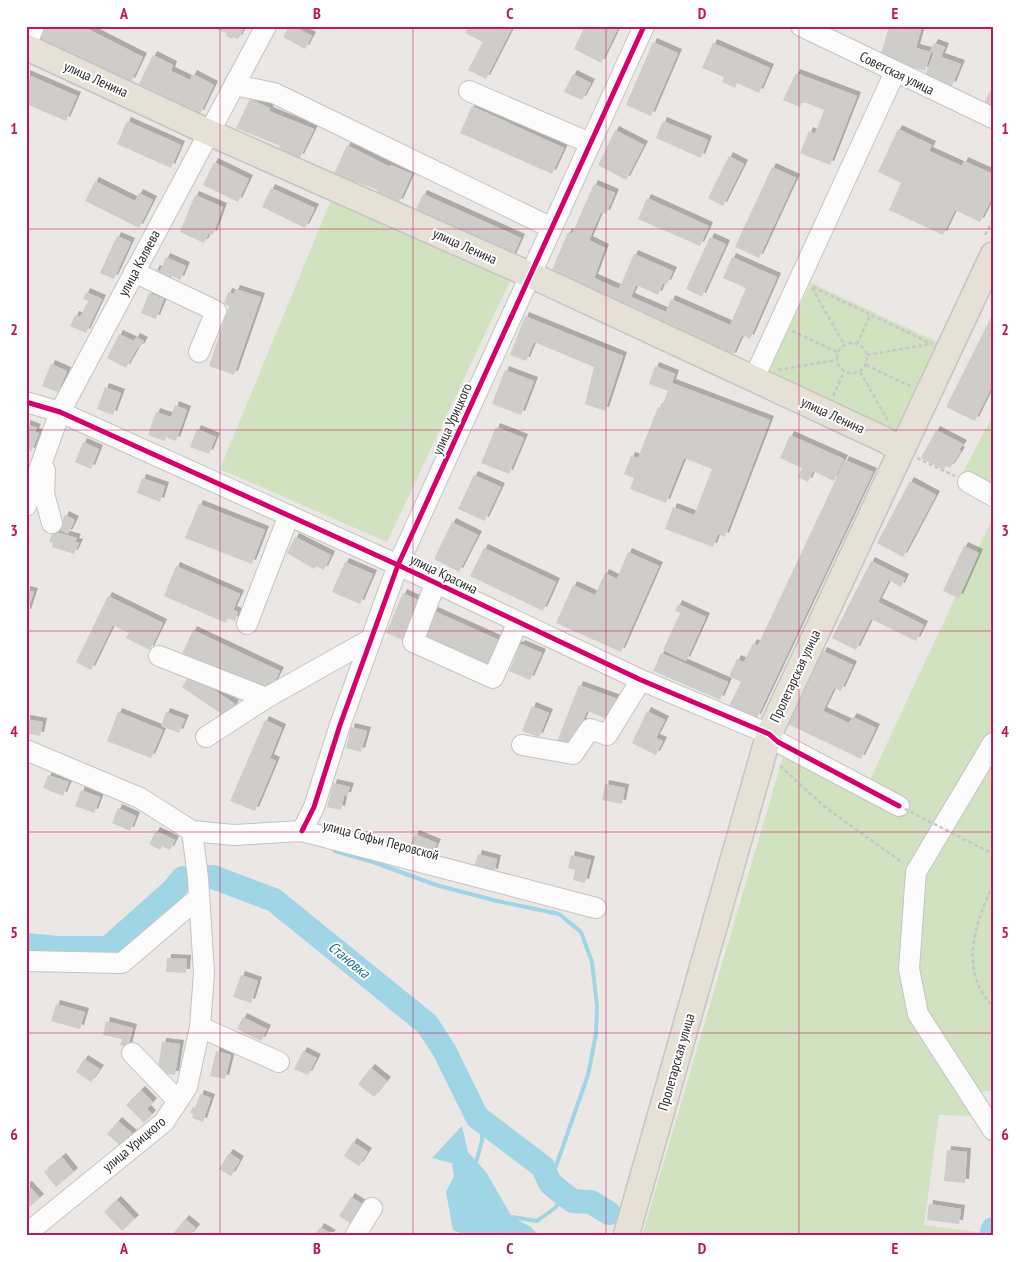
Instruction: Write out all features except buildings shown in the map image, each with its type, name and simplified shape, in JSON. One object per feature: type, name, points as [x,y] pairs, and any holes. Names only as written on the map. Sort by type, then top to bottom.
[{"type":"main road","name":"улица Ленина","points":[[26,46],[208,132],[530,274],[884,440],[897,439]]},
{"type":"main road","name":"Пролетарская улица","points":[[626,1236],[769,734],[897,439],[989,245]]},
{"type":"street","points":[[26,46],[34,26]]},
{"type":"street","name":"улица Каляева","points":[[26,506],[60,412],[266,26]]},
{"type":"street","name":"улица Урицкого","points":[[302,831],[314,807],[370,639],[398,565],[644,26]]},
{"type":"street","name":"Советская улица","points":[[801,26],[993,118]]},
{"type":"street","points":[[754,378],[894,72]]},
{"type":"street","points":[[234,85],[274,93],[552,228]]},
{"type":"street","points":[[469,91],[590,143]]},
{"type":"street","points":[[134,272],[216,311],[198,352]]},
{"type":"street","name":"улица Красина","points":[[26,402],[60,412],[398,565],[641,680],[769,734],[778,742],[899,806]]},
{"type":"street","points":[[46,450],[44,494],[52,523]]},
{"type":"street","points":[[968,482],[993,496]]},
{"type":"street","points":[[247,624],[289,515]]},
{"type":"street","points":[[435,584],[413,642],[493,678],[518,622]]},
{"type":"street","points":[[206,737],[266,698],[370,639]]},
{"type":"street","points":[[159,656],[266,698]]},
{"type":"street","points":[[522,745],[573,754],[590,730],[608,735],[641,680]]},
{"type":"street","points":[[993,743],[916,872],[909,970],[918,1014],[993,1130]]},
{"type":"street","name":"улица Софьи Перовской","points":[[26,750],[140,798],[192,831],[234,835],[302,831],[596,908]]},
{"type":"street","name":"улица Урицкого","points":[[26,1234],[164,1122],[187,1087],[200,1027],[204,973],[192,831]]},
{"type":"street","points":[[26,961],[122,963],[198,898]]},
{"type":"street","points":[[200,1027],[279,1062]]},
{"type":"street","points":[[132,1053],[178,1100]]},
{"type":"street","points":[[355,1236],[372,1208]]},
{"type":"path","points":[[989,245],[993,220]]},
{"type":"path","points":[[808,296],[812,287]]},
{"type":"path","points":[[812,287],[932,344]]},
{"type":"path","points":[[812,287],[845,344]]},
{"type":"path","points":[[857,344],[870,315]]},
{"type":"path","points":[[787,338],[791,330],[838,352]]},
{"type":"path","points":[[845,344],[857,344],[863,348],[867,355],[866,365],[860,372],[852,374],[844,372],[836,360],[838,352],[845,344]]},
{"type":"path","points":[[928,352],[932,344]]},
{"type":"path","points":[[867,355],[932,344]]},
{"type":"path","points":[[780,375],[772,371],[836,360]]},
{"type":"path","points":[[866,365],[912,387]]},
{"type":"path","points":[[832,399],[844,372]]},
{"type":"path","points":[[860,372],[897,439],[968,482]]},
{"type":"path","points":[[908,395],[916,378]]},
{"type":"path","points":[[780,765],[825,807],[916,872]]},
{"type":"path","points":[[899,806],[993,854]]},
{"type":"path","points":[[993,885],[978,916],[972,950],[974,978],[986,1000],[993,1006]]},
{"type":"green space","points":[[332,198],[511,279],[387,542],[220,469]]},
{"type":"green space","points":[[811,283],[937,342],[895,432],[768,372]]},
{"type":"green space","points":[[993,415],[993,506],[959,480]]},
{"type":"green space","points":[[993,517],[993,1090],[972,1094],[978,1116],[939,1115],[924,1225],[992,1234],[991,1236],[642,1236],[785,750],[867,786]]},
{"type":"water","points":[[462,1126],[468,1152],[486,1172],[512,1217],[531,1227],[539,1236],[461,1236],[460,1233],[453,1230],[446,1192],[454,1176],[452,1163],[432,1158]]},
{"type":"waterway","points":[[335,851],[373,862],[436,885],[497,901],[559,914],[581,932],[592,962],[597,1006],[596,1034],[588,1075],[550,1183]]},
{"type":"waterway","name":"Становка","points":[[26,945],[58,948],[108,948],[172,891],[183,878],[213,877],[274,900],[427,1024],[444,1050],[477,1117],[543,1167],[550,1183],[562,1193],[573,1201],[591,1202],[609,1213]]},
{"type":"waterway","points":[[476,1162],[482,1141],[482,1121]]},
{"type":"waterway","points":[[512,1217],[537,1221],[555,1208],[565,1195]]},
{"type":"waterway","name":"Становка","points":[[991,1236],[993,1229]]},
{"type":"cycle path","points":[[302,831],[314,807],[340,725],[398,565],[644,26]]},
{"type":"cycle path","points":[[26,402],[60,412],[398,565],[641,680],[769,734],[778,742],[899,806]]}]
